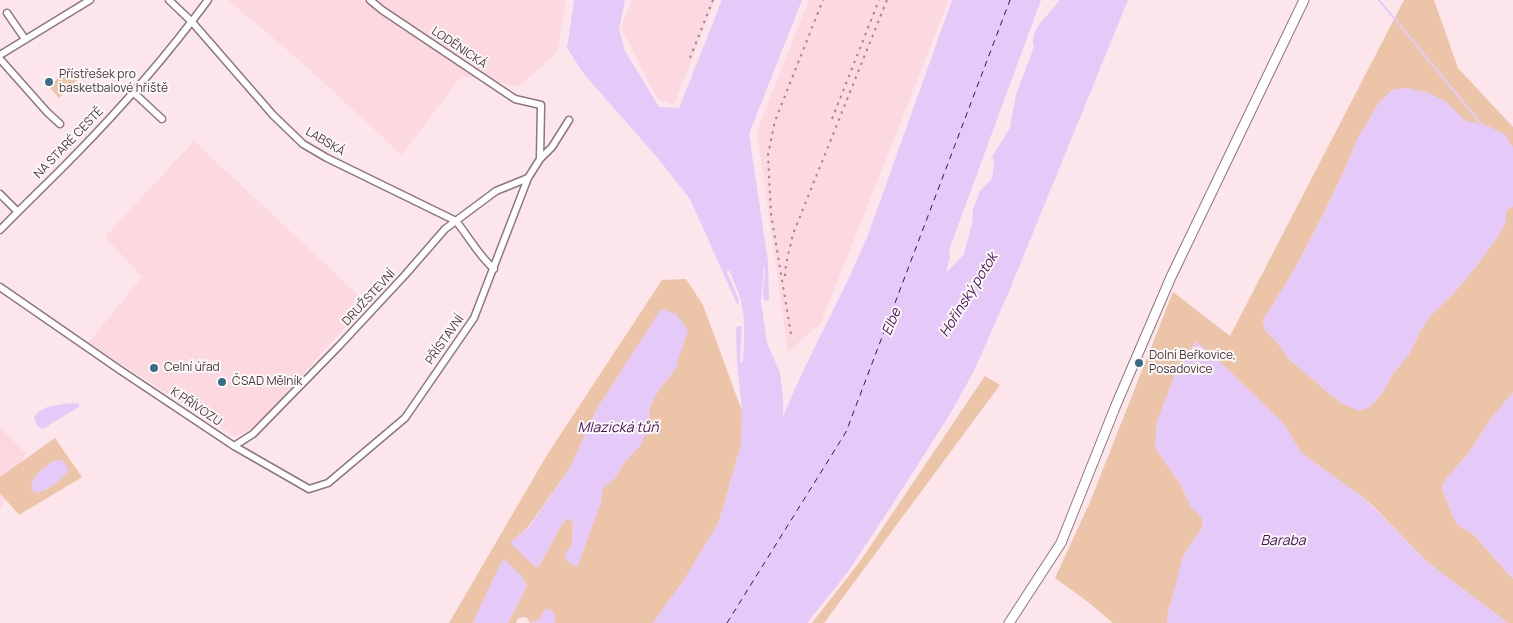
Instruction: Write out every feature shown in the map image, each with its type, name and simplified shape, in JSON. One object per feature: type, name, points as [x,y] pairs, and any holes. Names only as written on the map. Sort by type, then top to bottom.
[{"type":"street","points":[[0,55],[90,0]]},
{"type":"street","name":"LABSKÁ","points":[[170,0],[192,22],[273,115],[303,144],[327,158],[456,221],[483,259],[494,269]]},
{"type":"street","name":"NA STARÉ CESTĚ","points":[[0,230],[76,154],[133,92],[208,0]]},
{"type":"street","name":"LODĚNICKÁ","points":[[370,0],[515,99],[541,105],[540,159]]},
{"type":"street","points":[[1009,623],[1061,543],[1116,405],[1171,277],[1304,0]]},
{"type":"street","points":[[7,13],[26,39]]},
{"type":"street","points":[[0,59],[60,124]]},
{"type":"street","points":[[133,92],[162,119]]},
{"type":"street","name":"PŘÍSTAVNÍ","points":[[309,489],[328,483],[405,418],[474,318],[528,178],[540,159],[552,147],[569,120]]},
{"type":"street","name":"DRUŽSTEVNÍ","points":[[234,446],[253,434],[339,346],[445,229],[496,192],[528,178]]},
{"type":"street","points":[[0,194],[18,212]]},
{"type":"street","name":"K PŘÍVOZU","points":[[0,287],[234,446],[309,489]]},
{"type":"shaded area","points":[[228,0],[566,0],[557,52],[520,86],[461,76],[402,155],[299,60]]},
{"type":"shaded area","points":[[632,0],[715,0],[674,105],[658,100],[621,28]]},
{"type":"shaded area","points":[[809,0],[949,0],[821,323],[788,352],[757,131]]},
{"type":"shaded area","points":[[1404,0],[1434,0],[1458,68],[1513,127],[1513,148],[1490,127],[1466,122],[1446,102],[1428,93],[1407,88],[1392,90],[1358,138],[1322,217],[1292,274],[1263,320],[1265,330],[1289,359],[1329,393],[1343,404],[1370,407],[1383,392],[1392,375],[1409,354],[1420,331],[1432,314],[1453,294],[1497,238],[1506,221],[1506,211],[1513,206],[1513,392],[1490,420],[1468,454],[1446,479],[1442,488],[1458,525],[1473,534],[1513,579],[1513,623],[1508,623],[1427,562],[1373,506],[1301,453],[1283,423],[1223,365],[1175,375],[1157,422],[1155,448],[1181,485],[1191,507],[1202,518],[1202,528],[1183,556],[1167,623],[1113,623],[1055,578],[1090,502],[1173,292],[1230,336]]},
{"type":"shaded area","points":[[70,66],[81,76],[59,98],[49,87]]},
{"type":"shaded area","points":[[194,141],[367,303],[255,427],[236,437],[88,343],[142,277],[105,237]]},
{"type":"shaded area","points":[[686,279],[703,305],[742,411],[741,445],[719,522],[684,580],[653,623],[555,623],[556,621],[540,619],[530,623],[526,617],[518,618],[516,623],[508,623],[527,586],[521,576],[504,560],[473,623],[449,623],[547,455],[662,280]],"holes":[[[661,310],[676,314],[677,367],[658,391],[651,404],[645,434],[640,444],[624,463],[614,479],[602,489],[601,502],[577,567],[569,563],[573,522],[567,519],[562,524],[539,566],[511,542],[528,527],[570,468],[597,409]]]},
{"type":"shaded area","points":[[985,376],[1000,385],[824,623],[812,623],[861,560]]},
{"type":"shaded area","points":[[0,427],[26,453],[0,510]]},
{"type":"shaded area","points":[[55,438],[82,477],[19,515],[0,493],[0,477]],"holes":[[[62,460],[64,476],[46,490],[50,463]]]},
{"type":"water","points":[[574,0],[625,0],[619,29],[625,51],[659,107],[679,108],[722,0],[802,0],[749,134],[768,262],[769,300],[764,301],[763,295],[765,266],[761,302],[767,343],[780,373],[783,416],[868,235],[952,0],[1041,0],[949,250],[950,256],[946,273],[964,254],[972,224],[973,210],[980,191],[991,180],[994,161],[992,157],[1010,128],[1016,94],[1034,47],[1034,34],[1041,22],[1059,0],[1128,0],[1010,289],[974,371],[950,414],[847,573],[807,623],[653,623],[684,580],[719,522],[741,445],[742,411],[736,327],[742,326],[741,362],[743,361],[744,316],[741,301],[730,272],[728,270],[727,272],[738,298],[739,303],[737,304],[690,199],[656,156],[584,74],[567,48]]},
{"type":"water","points":[[1407,88],[1428,93],[1446,102],[1466,121],[1490,127],[1506,135],[1513,148],[1513,206],[1506,211],[1506,221],[1497,238],[1453,294],[1432,314],[1420,331],[1409,354],[1392,375],[1383,392],[1370,407],[1359,411],[1343,404],[1289,359],[1265,330],[1263,320],[1292,274],[1322,217],[1358,138],[1379,102],[1392,90]]},
{"type":"water","name":"Mlazická tůň","points":[[661,309],[676,314],[688,330],[677,367],[658,391],[651,404],[641,445],[624,463],[614,479],[602,489],[601,502],[577,567],[569,563],[564,555],[572,545],[573,522],[567,519],[562,524],[539,566],[535,567],[511,542],[529,527],[570,468],[597,409]]},
{"type":"water","name":"Baraba","points":[[1196,341],[1283,423],[1301,453],[1361,496],[1427,562],[1508,623],[1167,623],[1183,556],[1202,528],[1202,518],[1191,507],[1181,485],[1155,448],[1157,422],[1175,375]]},
{"type":"water","points":[[1513,392],[1513,579],[1473,534],[1458,525],[1442,488],[1446,479],[1468,454],[1490,420]]},
{"type":"water","points":[[78,403],[80,406],[46,427],[42,429],[37,426],[34,417],[42,409]]},
{"type":"water","points":[[57,460],[62,460],[69,469],[59,481],[38,493],[34,492],[31,488],[34,479],[44,467]]},
{"type":"water","points":[[504,559],[521,576],[527,586],[508,623],[473,623],[500,565]]},
{"type":"water","points":[[545,608],[551,610],[555,615],[555,623],[531,623],[540,619]]},
{"type":"waterway","points":[[1379,0],[1483,126]]},
{"type":"ferry route","points":[[727,623],[846,432],[1010,0]]},
{"type":"railway","points":[[690,58],[713,0]]},
{"type":"railway","points":[[791,334],[771,214],[768,155],[775,121],[823,0]]},
{"type":"railway","points":[[832,119],[879,0]]},
{"type":"railway","points":[[785,276],[793,234],[887,0]]},
{"type":"place","name":"Přístřešek pro basketbalové hřiště","points":[[49,82]]},
{"type":"place","name":"Dolní Beřkovice, Posadovice","points":[[1139,363]]},
{"type":"place","name":"Celní úřad","points":[[154,368]]},
{"type":"place","name":"ČSAD Mělník","points":[[222,382]]},
{"type":"water label","name":"Hořínský potok","points":[[969,295]]},
{"type":"water label","name":"Elbe","points":[[892,322]]}]
